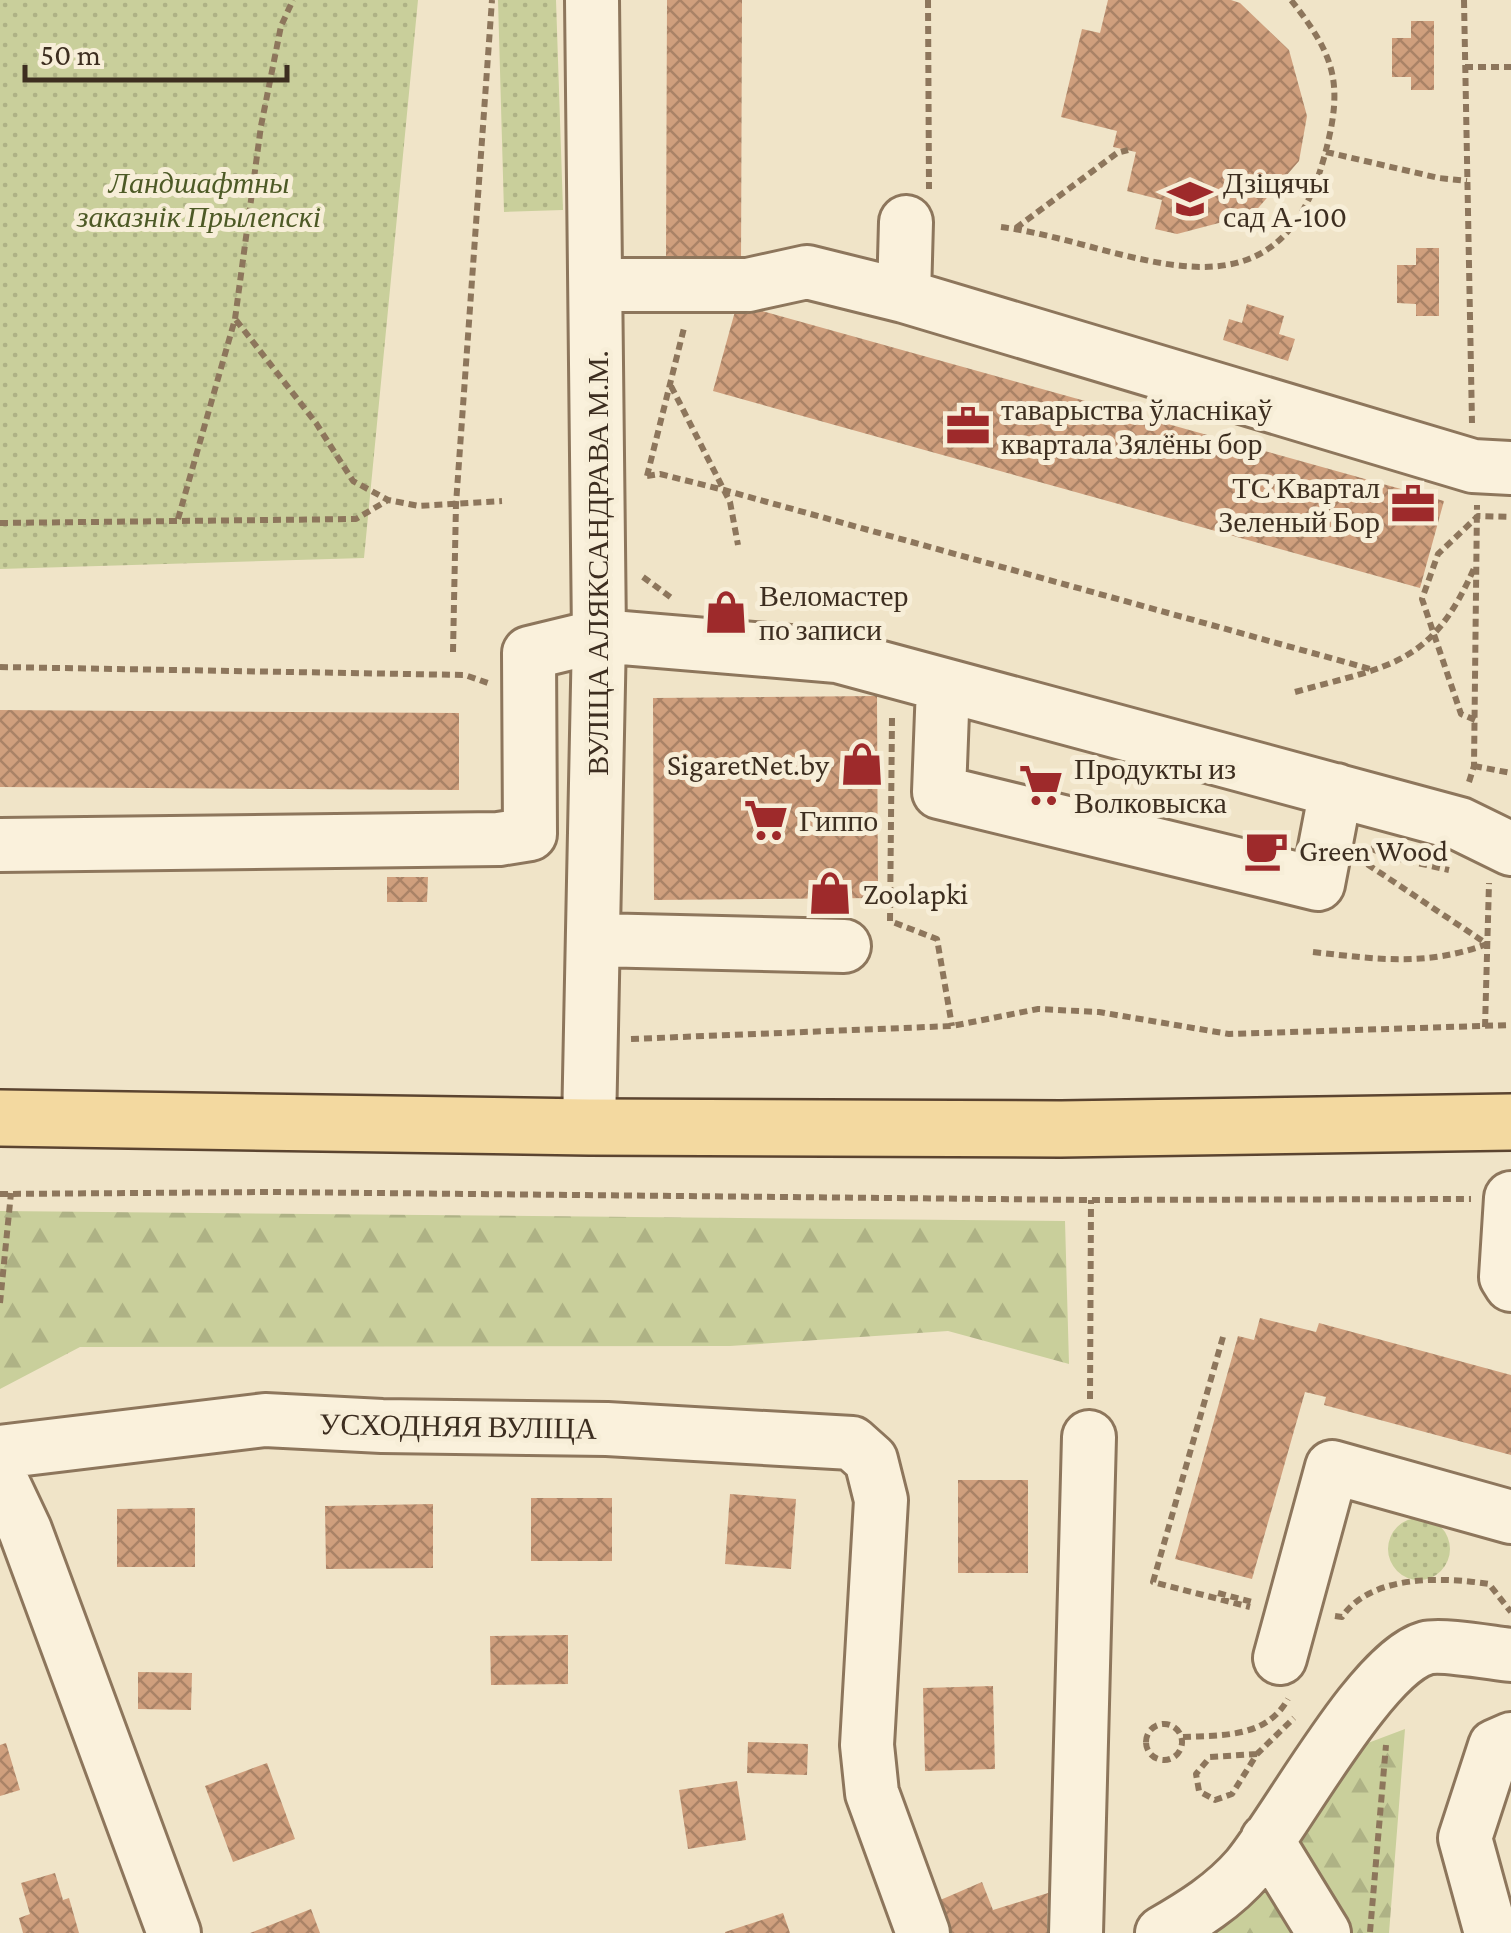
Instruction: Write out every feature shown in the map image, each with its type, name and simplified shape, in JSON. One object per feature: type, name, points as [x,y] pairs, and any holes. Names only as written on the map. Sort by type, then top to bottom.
[{"type":"main road","points":[[0,1118],[1061,1129],[1511,1122]]},
{"type":"street","name":"ВУЛІЦА АЛЯКСАНДРАВА М.М.","points":[[589,1126],[599,636],[592,0]]},
{"type":"street","points":[[904,296],[917,209]]},
{"type":"street","points":[[596,286],[748,285],[807,272],[904,296],[1487,484]]},
{"type":"street","points":[[0,845],[499,839],[530,834],[529,652],[599,636],[837,656],[1336,790],[1492,863]]},
{"type":"street","points":[[943,686],[939,792],[1318,884],[1336,790]]},
{"type":"street","points":[[595,940],[844,946]]},
{"type":"street","name":"УСХОДНЯЯ ВУЛІЦА","points":[[0,1452],[265,1420],[607,1430],[852,1443],[871,1460],[881,1500],[867,1745],[872,1793],[924,1933]]},
{"type":"street","points":[[1076,1933],[1089,1437]]},
{"type":"street","points":[[1297,1643],[1332,1467],[1511,1517]]},
{"type":"street","points":[[0,1476],[25,1530],[174,1933]]},
{"type":"street","points":[[1162,1933],[1203,1910],[1247,1870],[1350,1719],[1407,1658],[1428,1648],[1511,1655]]},
{"type":"street","points":[[1491,1933],[1465,1838],[1496,1746],[1511,1739]]},
{"type":"street","points":[[1266,1840],[1324,1933]]},
{"type":"path","points":[[178,520],[236,319],[261,126],[281,26],[293,0]]},
{"type":"path","points":[[452,652],[456,504],[492,0]]},
{"type":"path","points":[[917,209],[928,0]]},
{"type":"path","points":[[1001,227],[1153,263],[1198,268],[1246,262],[1276,243],[1304,212],[1326,152],[1336,92],[1330,58],[1290,0]]},
{"type":"path","points":[[1458,848],[1466,789],[1474,766],[1477,561],[1487,484],[1467,181],[1464,0]]},
{"type":"path","points":[[1465,66],[1511,67]]},
{"type":"path","points":[[1015,229],[1117,153],[1128,150]]},
{"type":"path","points":[[1326,152],[1467,181]]},
{"type":"path","points":[[640,487],[647,476],[695,283]]},
{"type":"path","points":[[236,319],[316,423],[352,481],[388,500],[419,506],[502,501]]},
{"type":"path","points":[[671,384],[730,502],[738,545]]},
{"type":"path","points":[[647,476],[660,474],[724,490],[1374,670]]},
{"type":"path","points":[[1487,484],[1511,517]]},
{"type":"path","points":[[1475,720],[1461,714],[1422,599],[1438,554],[1487,484]]},
{"type":"path","points":[[0,523],[356,519],[388,500]]},
{"type":"path","points":[[1295,692],[1394,664],[1434,637],[1460,602],[1477,561]]},
{"type":"path","points":[[638,568],[646,580],[676,601],[672,642]]},
{"type":"path","points":[[0,667],[465,674],[492,684]]},
{"type":"path","points":[[1474,766],[1511,772]]},
{"type":"path","points":[[1358,858],[1486,944]]},
{"type":"path","points":[[1484,1027],[1492,863]]},
{"type":"path","points":[[937,938],[952,1026]]},
{"type":"path","points":[[1313,952],[1396,962],[1452,956],[1486,944]]},
{"type":"path","points":[[592,1039],[952,1026],[1038,1009],[1099,1012],[1229,1034],[1511,1024]]},
{"type":"path","points":[[0,1303],[11,1193]]},
{"type":"path","points":[[0,1194],[1476,1199],[1492,1238],[1510,1241]]},
{"type":"path","points":[[1089,1437],[1091,1200]]},
{"type":"path","points":[[1223,1337],[1153,1582],[1297,1643]]},
{"type":"path","points":[[1297,1643],[1342,1617],[1351,1603],[1388,1586],[1458,1579],[1489,1584],[1511,1612]]},
{"type":"path","points":[[1183,1737],[1244,1733],[1267,1724],[1287,1703],[1297,1643]]},
{"type":"path","points":[[1370,1933],[1392,1673]]},
{"type":"path","points":[[1158,1724],[1173,1726],[1183,1737],[1181,1752],[1170,1761],[1155,1760],[1146,1748],[1147,1733],[1158,1724]]},
{"type":"path","points":[[1257,1754],[1232,1794],[1215,1800],[1198,1792],[1196,1774],[1210,1756],[1257,1754]]},
{"type":"green space","name":"Ландшафтны заказнік Прылепскі","points":[[0,0],[418,0],[364,558],[0,569]]},
{"type":"green space","points":[[498,0],[556,0],[563,210],[504,212]]},
{"type":"green space","points":[[0,1211],[1065,1221],[1069,1364],[948,1331],[730,1346],[80,1347],[0,1389]]},
{"type":"green space","points":[[1419,1518],[1441,1527],[1450,1549],[1441,1571],[1419,1580],[1397,1571],[1388,1549],[1397,1527]]},
{"type":"green space","points":[[1405,1729],[1389,1933],[1207,1933],[1242,1913],[1352,1749]]},
{"type":"building","points":[[667,0],[742,0],[741,266],[666,266]]},
{"type":"building","points":[[1108,0],[1231,0],[1240,3],[1289,50],[1307,116],[1299,161],[1253,214],[1177,234],[1155,229],[1162,200],[1127,191],[1136,152],[1113,147],[1117,131],[1061,117],[1082,29],[1100,33]]},
{"type":"building","points":[[1411,21],[1434,21],[1434,90],[1411,90],[1411,77],[1392,77],[1392,38],[1411,38]]},
{"type":"building","points":[[1416,248],[1439,248],[1439,316],[1416,316],[1416,304],[1397,303],[1397,265],[1416,265]]},
{"type":"building","points":[[737,304],[1444,501],[1420,588],[713,391]]},
{"type":"building","points":[[1247,304],[1284,316],[1279,334],[1295,339],[1288,361],[1223,340],[1229,319],[1242,323]]},
{"type":"building","name":"Гиппо","points":[[877,696],[878,898],[654,900],[653,698]]},
{"type":"building","points":[[0,710],[459,713],[459,790],[0,787]]},
{"type":"building","points":[[387,877],[428,877],[427,902],[387,902]]},
{"type":"building","points":[[1260,1318],[1316,1332],[1319,1323],[1511,1375],[1511,1455],[1324,1405],[1326,1397],[1305,1392],[1252,1579],[1175,1559],[1238,1336],[1254,1340]]},
{"type":"building","points":[[958,1480],[1028,1480],[1028,1573],[958,1573]]},
{"type":"building","points":[[730,1494],[796,1499],[791,1569],[725,1564]]},
{"type":"building","points":[[531,1498],[612,1498],[612,1561],[531,1561]]},
{"type":"building","points":[[433,1504],[433,1568],[326,1569],[325,1506]]},
{"type":"building","points":[[195,1508],[195,1567],[117,1567],[117,1509]]},
{"type":"building","points":[[568,1635],[568,1684],[491,1685],[490,1636]]},
{"type":"building","points":[[138,1672],[192,1673],[191,1710],[138,1709]]},
{"type":"building","points":[[993,1686],[995,1769],[925,1771],[923,1688]]},
{"type":"building","points":[[748,1742],[808,1744],[807,1775],[747,1773]]},
{"type":"building","points":[[6,1743],[20,1790],[0,1796],[0,1745]]},
{"type":"building","points":[[267,1763],[295,1839],[233,1862],[205,1786]]},
{"type":"building","points":[[737,1781],[746,1840],[688,1849],[679,1790]]},
{"type":"building","points":[[55,1873],[63,1900],[69,1898],[79,1933],[23,1933],[19,1918],[30,1914],[21,1883]]},
{"type":"building","points":[[982,1882],[993,1910],[1048,1893],[1047,1933],[943,1933],[931,1904]]},
{"type":"building","points":[[311,1909],[320,1933],[250,1933]]},
{"type":"building","points":[[783,1913],[790,1933],[725,1933],[725,1932]]},
{"type":"place","name":"Дзіцячы сад А-100","points":[[1190,199]]},
{"type":"place","name":"таварыства ўласнікаў квартала Зялёны бор","points":[[968,426]]},
{"type":"place","name":"ТС Квартал Зеленый Бор","points":[[1413,504]]},
{"type":"place","name":"Веломастер по записи","points":[[726,612]]},
{"type":"place","name":"SigaretNet.by","points":[[862,764]]},
{"type":"place","name":"Продукты из Волковыска","points":[[1041,785]]},
{"type":"place","name":"Гиппо","points":[[766,820]]},
{"type":"place","name":"Green Wood","points":[[1266,850]]},
{"type":"place","name":"Zoolapki","points":[[830,893]]}]
